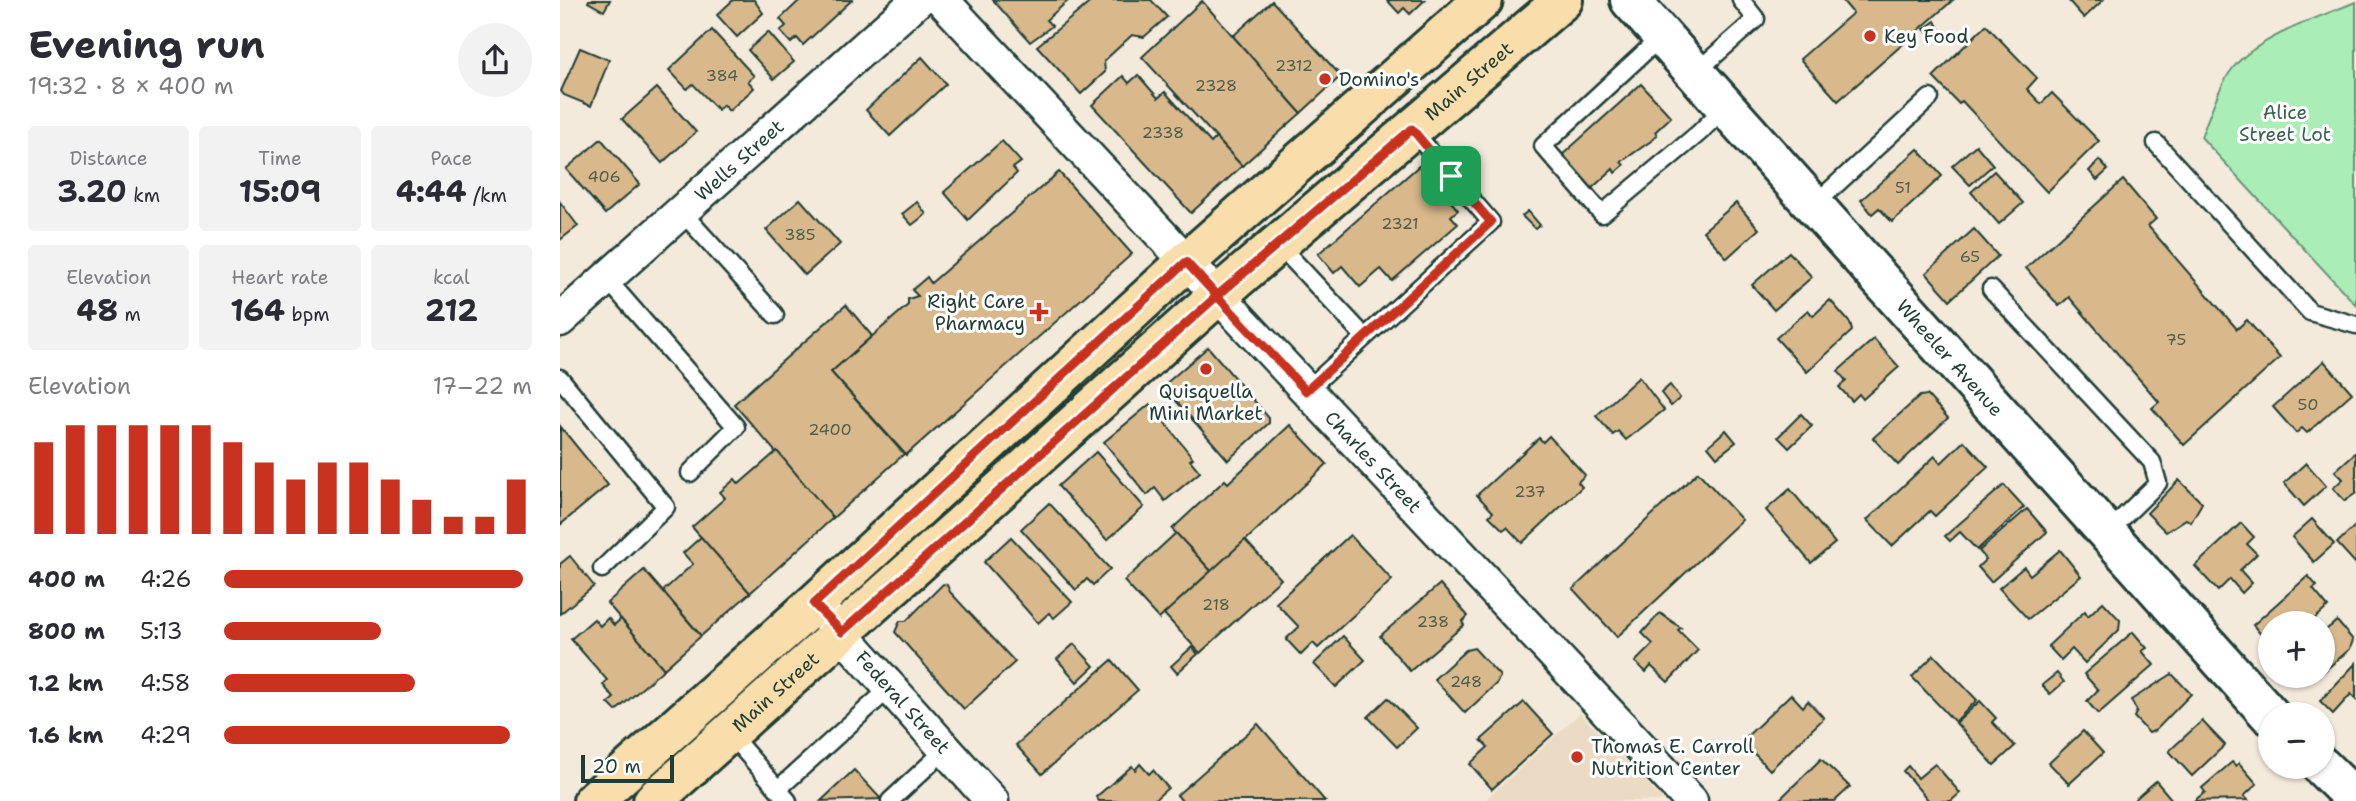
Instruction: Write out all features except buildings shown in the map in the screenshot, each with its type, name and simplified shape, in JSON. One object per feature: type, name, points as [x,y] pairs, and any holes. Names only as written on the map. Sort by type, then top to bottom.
[{"type":"main road","name":"Main Street","points":[[593,801],[814,604],[1186,262],[1482,0]]},
{"type":"main road","name":"Main Street","points":[[653,801],[1217,296],[1563,0]]},
{"type":"street","name":"Wells Street","points":[[560,320],[918,0]]},
{"type":"street","name":"Charles Street","points":[[942,0],[1691,801]]},
{"type":"street","name":"Wheeler Avenue","points":[[1630,0],[2258,702]]},
{"type":"street","name":"Federal Street","points":[[814,604],[992,801]]},
{"type":"street","points":[[2334,779],[2356,800]]},
{"type":"lane","points":[[1695,73],[1756,19],[1741,0]]},
{"type":"lane","points":[[1662,36],[1543,146],[1602,214],[1725,107]]},
{"type":"lane","points":[[1814,205],[1930,98]]},
{"type":"lane","points":[[1306,391],[1363,335],[1491,222],[1412,129]]},
{"type":"lane","points":[[2156,143],[2310,312],[2356,325]]},
{"type":"lane","points":[[681,211],[775,315]]},
{"type":"lane","points":[[1278,244],[1363,335]]},
{"type":"lane","points":[[606,278],[736,427],[690,473]]},
{"type":"lane","points":[[1991,289],[2152,463],[2157,473],[2158,483],[2107,533]]},
{"type":"lane","points":[[560,378],[666,507],[602,569]]},
{"type":"lane","points":[[729,733],[783,795],[891,687]]},
{"type":"lane","points":[[890,801],[946,749]]},
{"type":"shaded area","name":"Thomas E. Carroll Nutrition Center","points":[[1580,713],[1664,801],[1484,801]]},
{"type":"green space","name":"Alice Street Lot","points":[[2356,2],[2356,305],[2201,137],[2223,84],[2243,57],[2290,29]]},
{"type":"place","name":"Key Food","points":[[1870,36]]},
{"type":"place","name":"Domino's","points":[[1325,79]]},
{"type":"place","name":"Right Care Pharmacy","points":[[1039,312]]},
{"type":"place","name":"Quisquella Mini Market","points":[[1206,369]]},
{"type":"place","name":"Thomas E. Carroll Nutrition Center","points":[[1577,757]]},
{"type":"route","points":[[1451,176],[1412,129],[1217,296],[1186,262],[814,604],[842,632],[1217,296],[1306,391],[1363,335],[1491,222],[1451,176]]}]
